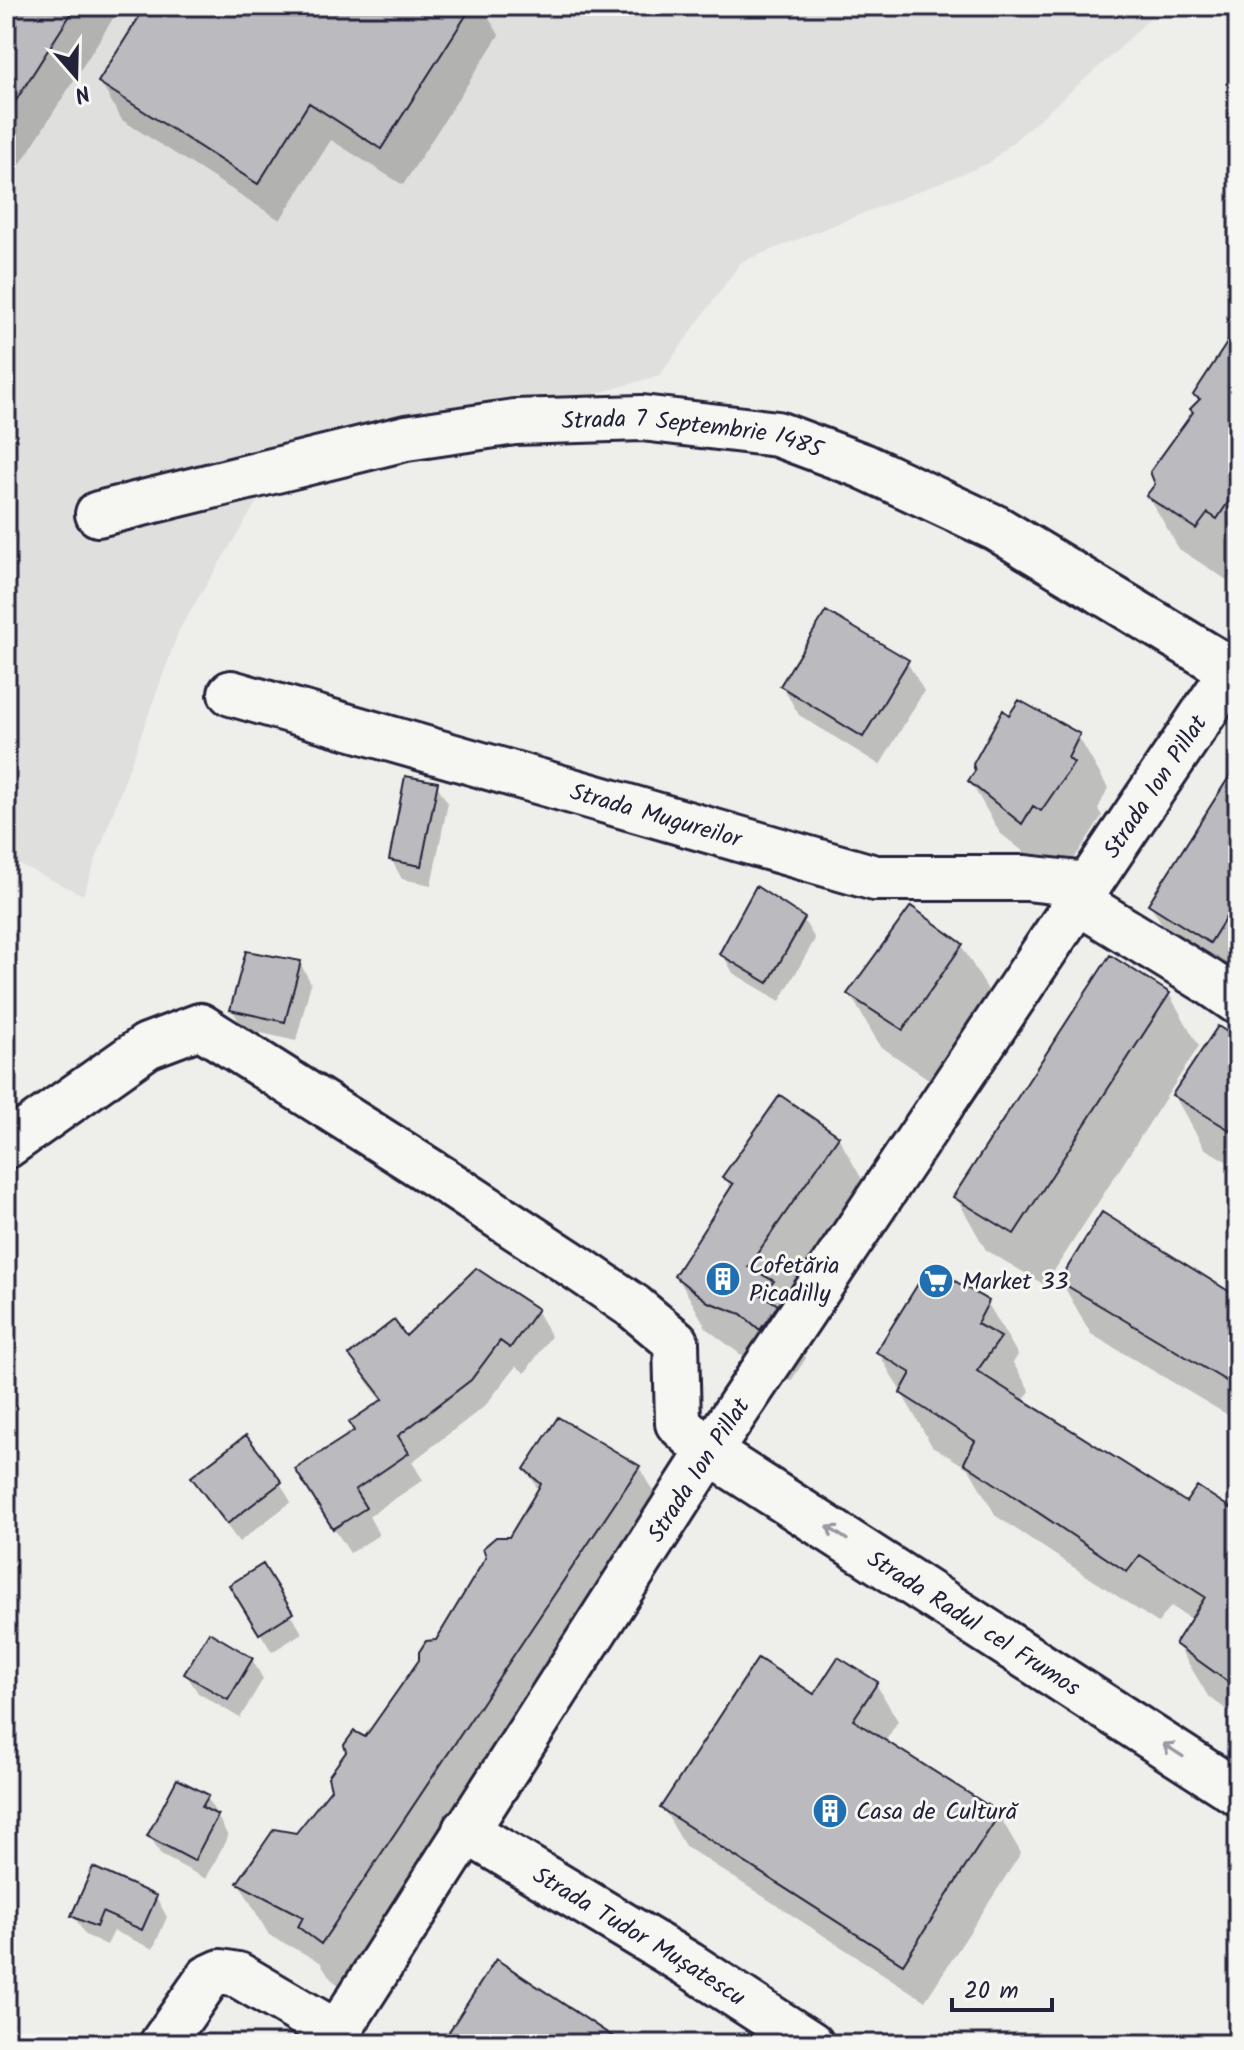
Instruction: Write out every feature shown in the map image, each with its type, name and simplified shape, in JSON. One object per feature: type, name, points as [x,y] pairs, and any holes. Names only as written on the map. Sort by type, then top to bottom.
[{"type":"street","name":"Strada 7 Septembrie 1485","points":[[98,514],[406,438],[515,422],[642,418],[777,434],[863,466],[996,528],[1236,669]]},
{"type":"street","name":"Strada Ion Pillat","points":[[334,2038],[709,1452],[1236,669]]},
{"type":"street","name":"Strada Mugureilor","points":[[231,693],[875,878],[1026,878],[1083,893]]},
{"type":"street","points":[[1083,893],[1238,1002]]},
{"type":"street","name":"Strada Radul cel Frumos","points":[[6,1146],[147,1046],[200,1026],[442,1179],[633,1306],[676,1342],[678,1423],[709,1452],[1231,1773]]},
{"type":"street","name":"Strada Tudor Mușatescu","points":[[465,1830],[688,1964],[799,2041]]},
{"type":"street","points":[[162,2044],[208,1978],[221,1972],[238,1975],[334,2038]]},
{"type":"shaded area","points":[[6,6],[1162,6],[1119,49],[989,163],[741,262],[660,375],[263,492],[180,628],[83,895],[6,858]]},
{"type":"building","points":[[6,6],[76,6],[6,116]]},
{"type":"building","points":[[146,6],[472,6],[381,149],[309,103],[258,184],[98,82]]},
{"type":"building","points":[[1238,326],[1238,487],[1217,519],[1208,513],[1196,529],[1146,496],[1155,484],[1150,472],[1193,412],[1190,409],[1200,399],[1193,395]]},
{"type":"building","points":[[826,611],[909,660],[863,737],[780,686]]},
{"type":"building","points":[[1019,700],[1080,734],[1068,758],[1074,763],[1041,811],[1033,806],[1022,824],[968,781],[975,771],[973,764],[1003,710],[1009,715]]},
{"type":"building","points":[[1238,763],[1238,898],[1210,943],[1148,904]]},
{"type":"building","points":[[405,776],[438,782],[421,866],[389,860]]},
{"type":"building","points":[[756,886],[805,918],[768,983],[719,954]]},
{"type":"building","points":[[911,906],[963,944],[903,1030],[847,994]]},
{"type":"building","points":[[246,951],[301,961],[285,1022],[230,1010]]},
{"type":"building","points":[[1110,955],[1170,993],[1014,1234],[953,1197]]},
{"type":"building","points":[[1218,1026],[1238,1039],[1238,1135],[1172,1095]]},
{"type":"building","points":[[780,1095],[839,1136],[757,1254],[759,1256],[748,1267],[774,1281],[762,1295],[778,1305],[760,1330],[741,1314],[708,1302],[674,1276],[733,1184],[722,1177]]},
{"type":"building","points":[[1102,1212],[1238,1297],[1238,1388],[1059,1281]]},
{"type":"building","points":[[929,1266],[989,1301],[977,1324],[1001,1337],[977,1371],[1186,1502],[1197,1486],[1238,1513],[1238,1689],[1175,1644],[1205,1597],[1140,1555],[1127,1572],[964,1463],[975,1441],[900,1393],[911,1373],[876,1352]]},
{"type":"building","points":[[476,1268],[538,1309],[510,1348],[500,1341],[471,1380],[398,1436],[409,1453],[355,1490],[366,1508],[333,1529],[295,1469],[354,1431],[349,1422],[383,1399],[349,1355],[394,1320],[406,1336]]},
{"type":"building","points":[[558,1417],[640,1466],[321,1944],[298,1927],[303,1917],[237,1883],[274,1829],[296,1833],[331,1789],[328,1777],[346,1752],[344,1745],[354,1731],[365,1737],[419,1660],[419,1652],[426,1641],[436,1640],[486,1557],[483,1548],[496,1537],[509,1537],[541,1484],[524,1469]]},
{"type":"building","points":[[246,1435],[282,1482],[227,1524],[191,1477]]},
{"type":"building","points":[[263,1564],[293,1613],[259,1634],[229,1585]]},
{"type":"building","points":[[209,1632],[253,1658],[228,1700],[184,1674]]},
{"type":"building","name":"Casa de Cultură","points":[[838,1657],[878,1682],[853,1720],[1000,1813],[903,1964],[660,1808],[758,1658],[814,1694]]},
{"type":"building","points":[[177,1779],[209,1795],[202,1807],[218,1815],[194,1861],[147,1836]]},
{"type":"building","points":[[93,1867],[157,1896],[142,1930],[102,1912],[96,1927],[71,1916]]},
{"type":"building","points":[[496,1959],[624,2044],[441,2044]]},
{"type":"place","name":"Cofetăria Picadilly","points":[[723,1279]]},
{"type":"place","name":"Market 33","points":[[936,1281]]},
{"type":"place","name":"Casa de Cultură","points":[[830,1811]]}]
